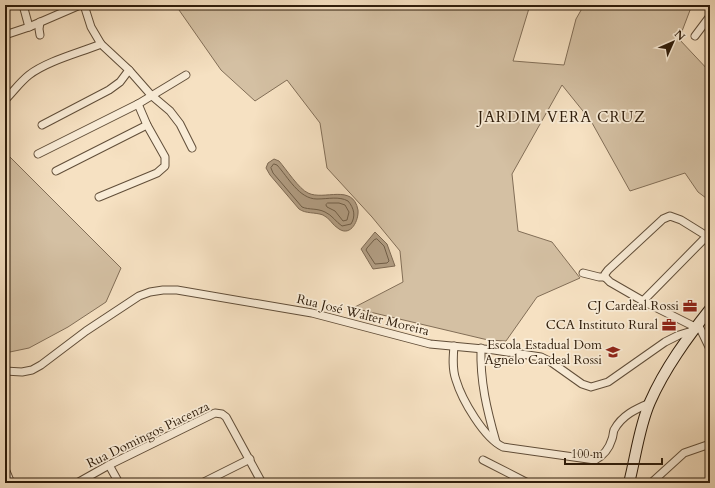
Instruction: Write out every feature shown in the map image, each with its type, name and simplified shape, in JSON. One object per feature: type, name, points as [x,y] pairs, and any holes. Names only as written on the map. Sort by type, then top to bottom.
[{"type":"street","points":[[23,5],[29,27]]},
{"type":"street","points":[[5,35],[29,27],[80,5]]},
{"type":"street","points":[[84,5],[91,27],[101,44],[175,117],[192,148]]},
{"type":"street","points":[[694,36],[710,16]]},
{"type":"street","points":[[40,22],[40,35]]},
{"type":"street","points":[[5,100],[29,75],[47,65],[101,44]]},
{"type":"street","points":[[42,125],[109,90],[120,82],[129,70]]},
{"type":"street","points":[[38,154],[138,104],[186,75]]},
{"type":"street","points":[[99,197],[157,173],[165,166],[165,157],[147,125],[138,104]]},
{"type":"street","points":[[56,171],[147,125]]},
{"type":"street","points":[[605,277],[608,270],[663,219],[670,216],[681,220],[709,237],[643,301]]},
{"type":"street","points":[[583,273],[599,278],[605,277]]},
{"type":"street","points":[[605,277],[610,282],[643,301],[695,327],[710,349]]},
{"type":"street","name":"Rua José Walter Moreira","points":[[5,371],[22,372],[32,370],[42,365],[86,331],[139,296],[150,292],[163,290],[176,290],[312,313],[430,344],[481,348],[541,357],[556,365],[582,384],[591,388],[608,382],[665,342],[695,327]]},
{"type":"street","points":[[629,483],[650,402],[667,370],[695,327],[710,309]]},
{"type":"street","points":[[454,346],[453,365],[456,380],[463,397],[476,420],[496,443],[503,447],[595,460],[606,452],[612,440],[614,431],[627,414],[650,402]]},
{"type":"street","points":[[481,348],[481,370],[484,400],[496,443]]},
{"type":"street","name":"Rua Domingos Piacenza","points":[[77,483],[215,413],[222,414],[226,417],[262,483]]},
{"type":"street","points":[[651,483],[684,453],[710,444]]},
{"type":"street","points":[[202,483],[250,459]]},
{"type":"street","points":[[483,460],[528,483]]},
{"type":"street","points":[[110,465],[119,483]]},
{"type":"street","points":[[5,470],[11,483]]},
{"type":"shaded area","points":[[178,5],[530,5],[513,61],[564,65],[576,19],[584,5],[692,5],[679,39],[710,72],[710,201],[698,192],[685,173],[630,191],[591,121],[562,85],[512,174],[518,231],[552,242],[580,278],[537,297],[506,341],[488,340],[353,308],[403,282],[400,251],[372,217],[327,168],[320,123],[287,80],[255,101],[221,70],[179,10]]},
{"type":"shaded area","points":[[5,152],[121,268],[106,302],[68,327],[29,348],[5,353]]},
{"type":"water","points":[[274,159],[279,161],[304,191],[308,193],[315,195],[337,194],[350,197],[355,202],[358,210],[356,223],[351,229],[343,231],[323,215],[305,212],[299,209],[270,175],[266,168],[268,163]]},
{"type":"water","points":[[375,232],[387,244],[395,266],[373,269],[361,249]]},
{"type":"place","name":"CJ Cardeal Rossi","points":[[690,306]]},
{"type":"place","name":"CCA Instituto Rural","points":[[669,325]]},
{"type":"place","name":"Escola Estadual Dom Agnelo Cardeal Rossi","points":[[613,352]]},
{"type":"district","name":"JARDIM VERA CRUZ","points":[[562,117]]}]
